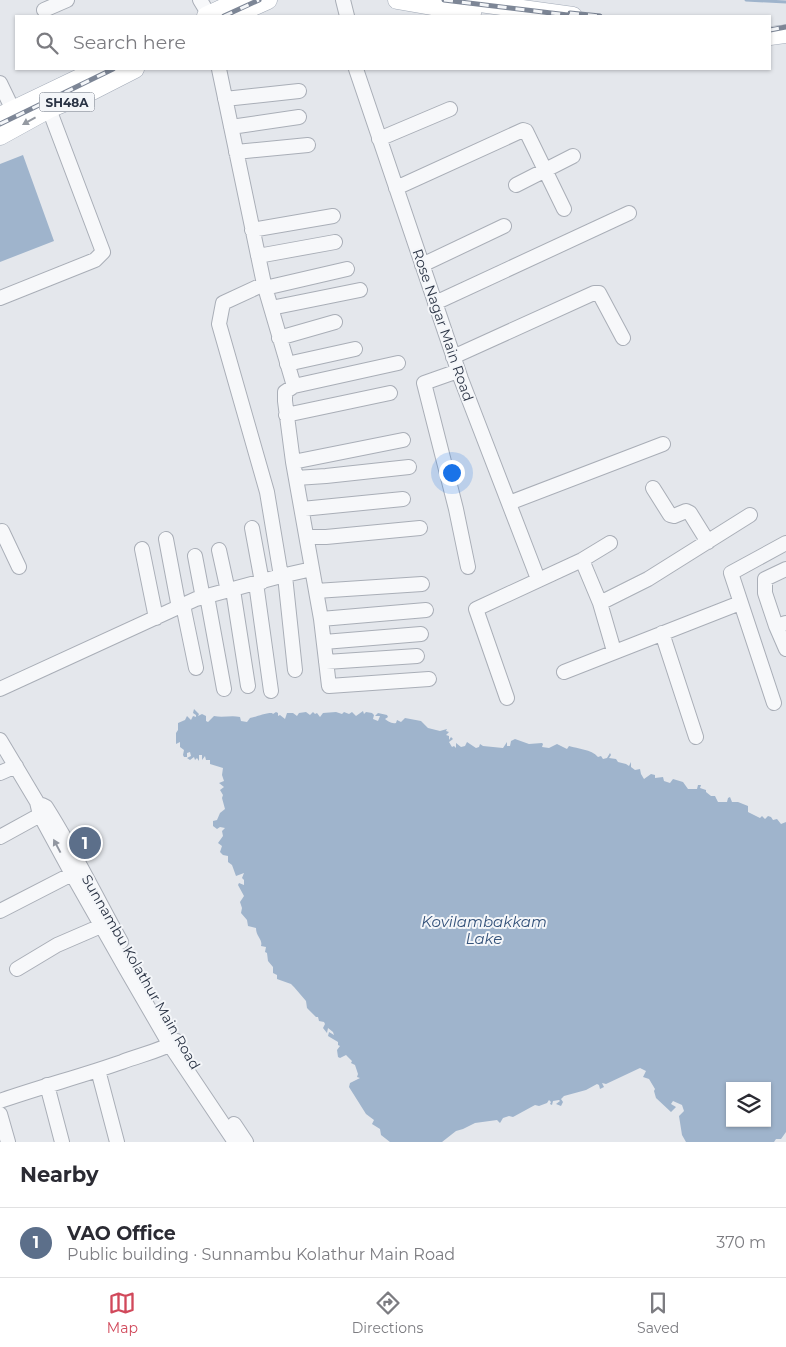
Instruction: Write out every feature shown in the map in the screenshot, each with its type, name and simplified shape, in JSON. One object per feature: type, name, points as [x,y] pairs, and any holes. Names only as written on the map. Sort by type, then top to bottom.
[{"type":"main road","points":[[205,10],[240,0]]},
{"type":"main road","points":[[235,15],[268,0]]},
{"type":"main road","points":[[397,0],[494,7],[564,15]]},
{"type":"main road","points":[[458,0],[494,7]]},
{"type":"main road","points":[[771,36],[786,34]]},
{"type":"main road","points":[[771,48],[786,46]]},
{"type":"main road","name":"SH48A","points":[[6,113],[82,79],[96,70]]},
{"type":"main road","name":"SH48A","points":[[0,136],[49,109],[82,79],[130,70]]},
{"type":"street","points":[[44,9],[67,0]]},
{"type":"street","points":[[343,0],[346,15]]},
{"type":"street","points":[[219,70],[264,286],[294,386]]},
{"type":"street","name":"Rose Nagar Main Road","points":[[356,70],[453,357],[538,579]]},
{"type":"street","points":[[2,90],[6,113]]},
{"type":"street","points":[[226,99],[299,91]]},
{"type":"street","points":[[0,298],[95,260],[103,252],[49,109]]},
{"type":"street","points":[[379,139],[450,109]]},
{"type":"street","points":[[231,127],[299,117]]},
{"type":"street","points":[[396,188],[522,130],[526,131],[564,209]]},
{"type":"street","points":[[236,152],[308,145]]},
{"type":"street","points":[[516,185],[573,156]]},
{"type":"street","points":[[435,302],[629,214]]},
{"type":"street","points":[[252,230],[333,216]]},
{"type":"street","points":[[422,265],[504,226]]},
{"type":"street","points":[[258,256],[335,242]]},
{"type":"street","points":[[295,670],[283,576],[267,492],[219,324],[222,303],[264,286],[347,269]]},
{"type":"street","points":[[270,308],[360,290]]},
{"type":"street","points":[[453,357],[599,293],[623,338]]},
{"type":"street","points":[[279,338],[336,322]]},
{"type":"street","points":[[287,364],[355,349]]},
{"type":"street","points":[[398,363],[294,386],[285,392],[286,415],[292,462],[321,619],[329,686],[429,679]]},
{"type":"street","points":[[458,371],[424,383],[456,509],[468,566]]},
{"type":"street","points":[[286,415],[390,393]]},
{"type":"street","points":[[292,462],[403,440]]},
{"type":"street","points":[[509,503],[663,444]]},
{"type":"street","points":[[296,478],[410,466]]},
{"type":"street","points":[[653,488],[670,515],[690,513],[708,542]]},
{"type":"street","points":[[302,510],[403,498]]},
{"type":"street","points":[[600,603],[648,579],[750,516]]},
{"type":"street","points":[[252,528],[271,691]]},
{"type":"street","points":[[307,537],[326,537],[420,528]]},
{"type":"street","points":[[0,532],[2,531],[19,567]]},
{"type":"street","points":[[166,539],[196,668]]},
{"type":"street","points":[[506,698],[476,609],[582,560],[610,543]]},
{"type":"street","points":[[774,703],[731,573],[786,543]]},
{"type":"street","points":[[142,549],[156,618]]},
{"type":"street","points":[[219,550],[231,590],[248,686]]},
{"type":"street","points":[[194,556],[205,597],[224,690]]},
{"type":"street","points":[[582,560],[600,603],[614,651]]},
{"type":"street","points":[[0,689],[181,606],[205,597],[312,569]]},
{"type":"street","points":[[786,569],[765,579],[765,593],[781,625],[786,649]]},
{"type":"street","points":[[316,591],[422,584]]},
{"type":"street","points":[[564,672],[740,603]]},
{"type":"street","points":[[321,619],[426,610]]},
{"type":"street","points":[[662,633],[696,737]]},
{"type":"street","points":[[324,642],[421,634]]},
{"type":"street","points":[[326,662],[417,656]]},
{"type":"street","name":"Sunnambu Kolathur Main Road","points":[[0,740],[16,766],[101,926],[130,967]]},
{"type":"street","points":[[0,773],[16,766]]},
{"type":"street","name":"Sunnambu Kolathur Main Road","points":[[39,809],[46,807],[63,834],[130,967],[235,1141]]},
{"type":"street","points":[[0,837],[39,809]]},
{"type":"street","points":[[0,911],[72,874]]},
{"type":"street","points":[[17,969],[56,945],[101,926]]},
{"type":"street","points":[[0,1102],[46,1085],[98,1070],[174,1042]]},
{"type":"street","points":[[98,1070],[117,1142]]},
{"type":"street","points":[[46,1085],[62,1142]]},
{"type":"street","points":[[0,1114],[8,1142]]},
{"type":"water","points":[[23,155],[54,241],[0,262],[0,164]]},
{"type":"water","name":"Kovilambakkam Lake","points":[[194,709],[199,714],[198,716],[202,714],[206,716],[206,721],[208,722],[214,716],[233,716],[240,717],[241,721],[247,722],[250,718],[276,712],[278,716],[280,715],[285,719],[287,713],[293,713],[297,716],[299,713],[306,712],[310,715],[313,712],[317,713],[320,717],[323,713],[336,712],[349,714],[352,712],[356,716],[363,711],[364,714],[366,712],[372,713],[374,715],[373,719],[378,721],[380,716],[375,716],[378,713],[387,715],[388,717],[385,719],[393,723],[396,723],[397,720],[401,722],[405,718],[421,721],[428,728],[440,731],[447,729],[446,731],[449,732],[446,735],[449,736],[449,740],[451,737],[453,739],[449,742],[452,747],[456,748],[456,743],[461,747],[465,746],[467,742],[476,748],[480,744],[503,748],[507,742],[507,746],[510,746],[511,741],[515,739],[529,744],[542,743],[542,747],[549,748],[557,744],[567,749],[569,746],[588,751],[598,757],[601,756],[603,759],[607,758],[610,753],[609,758],[616,759],[618,762],[629,766],[631,762],[631,767],[635,770],[640,769],[644,779],[651,774],[655,775],[655,778],[663,777],[664,781],[670,783],[673,779],[683,782],[688,789],[697,789],[698,785],[701,785],[700,788],[706,790],[711,796],[715,796],[718,802],[727,802],[730,797],[732,802],[748,806],[748,812],[760,818],[762,816],[765,819],[768,816],[773,820],[777,819],[781,824],[786,822],[786,1132],[781,1139],[776,1139],[774,1142],[686,1142],[682,1135],[679,1116],[684,1111],[682,1105],[673,1101],[671,1104],[676,1107],[671,1112],[656,1098],[655,1089],[649,1079],[643,1077],[646,1071],[640,1068],[606,1084],[602,1083],[604,1087],[600,1089],[597,1084],[586,1090],[564,1096],[561,1099],[563,1102],[561,1106],[556,1104],[559,1100],[553,1101],[552,1105],[549,1100],[547,1103],[539,1106],[535,1105],[513,1117],[503,1118],[500,1123],[497,1120],[475,1123],[456,1131],[442,1142],[390,1142],[381,1135],[380,1129],[372,1124],[374,1120],[366,1114],[349,1087],[350,1083],[360,1078],[357,1077],[355,1065],[351,1063],[352,1061],[346,1055],[338,1057],[337,1050],[340,1046],[338,1042],[328,1036],[329,1032],[334,1035],[333,1032],[328,1028],[327,1033],[323,1028],[324,1022],[319,1021],[318,1017],[307,1008],[306,1001],[291,984],[277,979],[277,975],[273,973],[273,967],[268,961],[267,953],[265,952],[266,947],[261,946],[256,928],[248,926],[247,920],[241,913],[240,902],[244,896],[238,885],[239,883],[244,885],[242,878],[244,873],[236,876],[232,865],[228,862],[228,856],[220,852],[222,846],[218,843],[223,836],[222,831],[225,828],[220,827],[217,829],[213,826],[213,821],[217,820],[220,813],[225,809],[223,795],[220,790],[224,787],[219,783],[224,781],[222,775],[223,768],[210,764],[210,760],[206,760],[205,756],[202,760],[202,755],[199,755],[199,761],[197,758],[195,760],[194,757],[190,760],[187,758],[191,756],[190,752],[187,753],[187,757],[184,757],[184,750],[180,747],[180,742],[176,744],[178,723],[185,720],[187,716],[191,720],[196,715],[193,713]]},
{"type":"waterway","points":[[746,0],[786,2]]},
{"type":"railway","points":[[226,15],[259,0]]},
{"type":"railway","points":[[444,0],[568,15]]},
{"type":"railway","points":[[570,13],[590,15]]},
{"type":"railway","points":[[771,30],[786,27]]},
{"type":"railway","points":[[0,124],[111,70]]},
{"type":"place","name":"VAO Office","points":[[85,843]]}]
